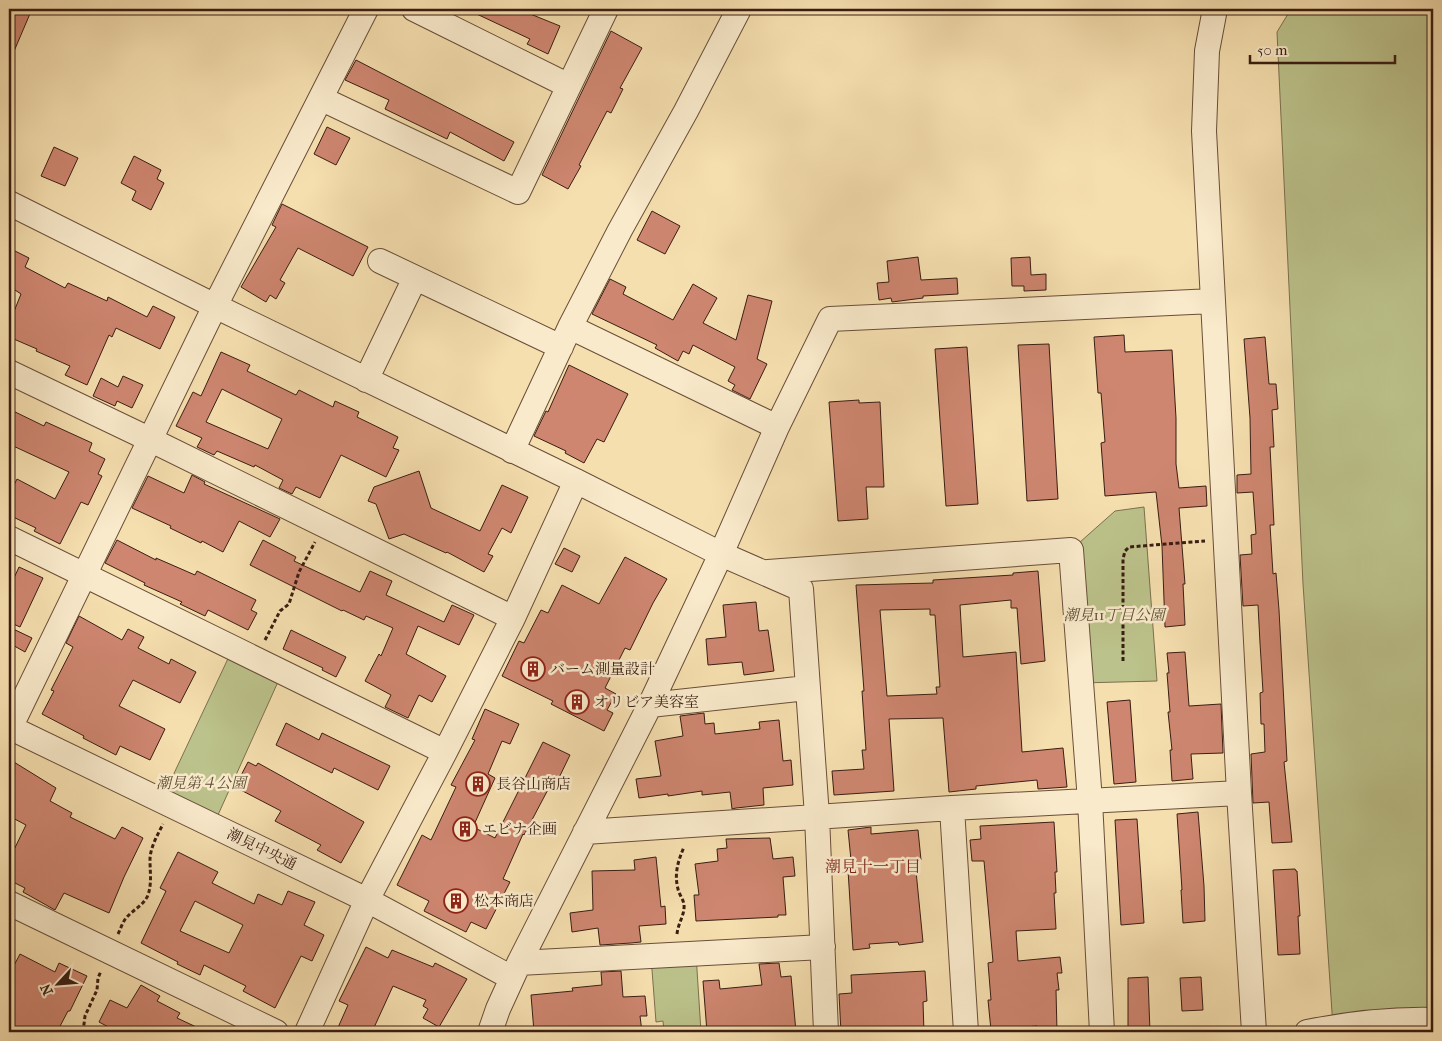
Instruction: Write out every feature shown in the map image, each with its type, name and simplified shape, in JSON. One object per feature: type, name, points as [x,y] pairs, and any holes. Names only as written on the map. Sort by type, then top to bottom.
[{"type":"street","points":[[9,728],[85,576],[215,306],[322,99],[366,9]]},
{"type":"street","points":[[414,9],[568,86]]},
{"type":"street","points":[[322,99],[518,192],[606,9]]},
{"type":"street","points":[[512,451],[565,337],[620,230],[686,111],[739,9]]},
{"type":"street","points":[[1216,9],[1207,51],[1204,131],[1239,794],[1254,1032]]},
{"type":"street","points":[[9,203],[721,554],[801,589],[817,816],[826,1032]]},
{"type":"street","points":[[380,261],[415,278],[565,337],[777,427]]},
{"type":"street","points":[[366,380],[415,278]]},
{"type":"street","points":[[490,1032],[515,971],[650,705],[721,554],[777,427],[830,319],[1213,301]]},
{"type":"street","points":[[9,372],[513,618]]},
{"type":"street","points":[[307,1032],[367,900],[513,618],[576,481]]},
{"type":"street","points":[[9,538],[445,752]]},
{"type":"street","points":[[764,572],[1071,550],[1090,801],[1102,1032]]},
{"type":"street","points":[[650,705],[807,688]]},
{"type":"street","name":"潮見中央通","points":[[9,728],[515,971]]},
{"type":"street","points":[[585,832],[952,808],[1239,794]]},
{"type":"street","points":[[952,808],[966,1032]]},
{"type":"street","points":[[9,903],[276,1032]]},
{"type":"street","points":[[515,971],[678,955],[823,947]]},
{"type":"street","points":[[1307,1032],[1333,1027],[1370,1028],[1410,1019],[1433,1020]]},
{"type":"path","points":[[255,658],[280,611],[289,604],[299,572],[324,525]]},
{"type":"path","points":[[1123,661],[1122,559],[1130,546],[1226,540]]},
{"type":"path","points":[[83,1032],[85,1016],[97,990],[98,978],[125,918],[142,904],[147,897],[150,886],[150,858],[154,839],[171,806]]},
{"type":"path","points":[[678,955],[677,932],[682,919],[684,902],[678,888],[677,867],[678,858],[686,843],[683,825]]},
{"type":"green space","points":[[1291,9],[1433,9],[1433,1032],[1420,1032],[1410,1019],[1333,1027],[1303,584],[1277,32]]},
{"type":"green space","name":"潮見11丁目公園","points":[[1144,507],[1157,681],[1081,683],[1071,550],[1115,511]]},
{"type":"green space","name":"潮見第４公園","points":[[233,648],[282,673],[213,826],[161,801]]},
{"type":"green space","points":[[696,954],[701,1032],[664,1032],[663,1021],[656,1022],[651,957]]},
{"type":"building","points":[[9,9],[32,9],[9,63]]},
{"type":"building","points":[[466,9],[518,9],[560,26],[548,54],[527,44],[530,39]]},
{"type":"building","points":[[611,31],[642,48],[620,88],[623,89],[611,113],[607,111],[568,189],[542,175]]},
{"type":"building","points":[[356,60],[514,142],[504,161],[450,132],[447,139],[385,109],[389,100],[345,80]]},
{"type":"building","points":[[327,127],[350,138],[336,165],[314,154]]},
{"type":"building","points":[[54,147],[78,158],[65,186],[41,176]]},
{"type":"building","points":[[134,156],[161,170],[157,179],[164,183],[151,210],[132,200],[136,191],[121,183]]},
{"type":"building","points":[[282,204],[368,247],[353,276],[298,248],[280,280],[285,283],[276,299],[270,295],[266,302],[241,287],[276,227],[272,225]]},
{"type":"building","points":[[652,211],[680,226],[665,254],[637,240]]},
{"type":"building","points":[[9,248],[29,258],[25,267],[65,288],[68,283],[107,301],[108,297],[147,317],[153,306],[175,317],[160,349],[116,328],[112,337],[109,335],[87,385],[65,375],[70,366],[9,337],[9,324],[21,294],[15,290],[9,302]]},
{"type":"building","points":[[918,257],[921,280],[957,278],[958,294],[923,296],[923,298],[892,302],[891,298],[879,300],[877,283],[889,282],[887,261]]},
{"type":"building","points":[[1030,257],[1031,275],[1046,274],[1046,290],[1024,291],[1024,286],[1012,286],[1011,258]]},
{"type":"building","points":[[610,279],[626,287],[623,294],[673,320],[693,284],[717,298],[703,323],[736,340],[748,295],[772,301],[757,359],[767,364],[750,399],[732,390],[735,385],[728,381],[735,367],[693,345],[689,354],[683,351],[678,361],[655,348],[657,345],[592,314]]},
{"type":"building","points":[[1124,335],[1125,352],[1172,350],[1176,418],[1176,464],[1179,488],[1206,486],[1207,506],[1179,508],[1185,584],[1183,584],[1185,625],[1165,627],[1162,546],[1156,492],[1105,496],[1101,443],[1105,442],[1101,393],[1098,393],[1094,337]]},
{"type":"building","points":[[1265,337],[1269,384],[1276,384],[1278,409],[1272,410],[1274,447],[1270,447],[1274,525],[1270,525],[1273,574],[1276,573],[1279,610],[1287,761],[1284,762],[1292,842],[1272,843],[1269,802],[1253,803],[1251,754],[1265,752],[1264,724],[1261,724],[1260,693],[1263,692],[1258,605],[1243,606],[1240,555],[1252,554],[1251,535],[1256,534],[1253,492],[1237,493],[1237,475],[1251,474],[1250,418],[1244,339]]},
{"type":"building","points":[[1049,344],[1058,499],[1027,501],[1018,345]]},
{"type":"building","points":[[967,347],[978,504],[946,506],[935,349]]},
{"type":"building","points":[[221,352],[250,365],[247,371],[296,395],[299,390],[333,407],[335,401],[359,412],[357,417],[398,437],[393,448],[399,450],[386,477],[341,455],[320,498],[296,487],[292,494],[279,488],[283,480],[255,465],[254,467],[217,451],[214,455],[197,447],[202,438],[176,426],[193,392],[201,396]],"holes":[[[222,389],[282,419],[268,449],[206,422]]]},
{"type":"building","points":[[569,365],[628,394],[604,442],[597,439],[584,463],[565,453],[566,451],[534,436],[546,411],[548,412]]},
{"type":"building","points":[[123,376],[143,385],[132,408],[117,401],[115,406],[93,396],[101,378],[118,387]]},
{"type":"building","points":[[859,400],[859,403],[880,402],[884,487],[866,487],[868,519],[838,521],[829,402]]},
{"type":"building","points":[[9,409],[44,426],[46,422],[92,443],[89,451],[105,459],[98,474],[102,476],[88,505],[81,502],[60,544],[34,531],[36,528],[9,515],[9,495],[17,479],[55,499],[69,472],[9,444]]},
{"type":"building","points":[[419,471],[431,508],[480,531],[502,485],[528,497],[511,533],[502,528],[488,554],[493,556],[484,572],[447,552],[404,534],[389,539],[376,504],[368,501],[374,487]]},
{"type":"building","points":[[192,475],[205,482],[204,484],[280,519],[270,537],[239,521],[223,552],[132,508],[148,476],[184,493]]},
{"type":"building","points":[[117,540],[156,560],[156,558],[195,575],[197,571],[256,600],[251,610],[257,613],[248,630],[208,610],[205,616],[180,604],[182,602],[144,585],[145,583],[105,563]]},
{"type":"building","points":[[263,540],[296,557],[294,561],[360,592],[370,571],[392,581],[386,595],[444,622],[452,605],[474,615],[459,645],[418,626],[406,654],[446,676],[432,702],[419,695],[408,718],[385,707],[391,695],[365,681],[379,654],[381,656],[393,628],[366,616],[364,620],[342,611],[250,565]]},
{"type":"building","points":[[564,548],[580,556],[572,572],[555,564]]},
{"type":"building","points":[[625,557],[667,579],[630,650],[625,648],[605,688],[616,694],[607,710],[613,713],[604,731],[551,704],[553,701],[502,676],[519,641],[524,643],[541,610],[548,613],[562,585],[599,604]]},
{"type":"building","points":[[19,567],[43,578],[20,627],[9,622],[9,589]]},
{"type":"building","points":[[1038,571],[1045,661],[1021,664],[1017,608],[1011,608],[1011,600],[960,605],[963,657],[1016,652],[1022,752],[1063,748],[1067,787],[1038,789],[1037,780],[976,786],[976,789],[949,792],[943,718],[889,719],[894,791],[834,795],[832,771],[864,769],[862,750],[866,750],[862,691],[864,691],[856,585],[933,583],[933,580],[1013,575],[1013,573]],"holes":[[[930,609],[930,615],[935,615],[940,687],[936,687],[937,694],[887,696],[880,610]]]},
{"type":"building","points":[[756,602],[759,631],[768,630],[774,671],[744,675],[742,662],[708,665],[706,639],[726,637],[723,605]]},
{"type":"building","points":[[79,616],[122,640],[128,629],[144,637],[138,648],[169,664],[171,659],[196,672],[180,703],[133,680],[119,706],[165,729],[150,760],[120,746],[116,755],[42,714],[54,691],[51,690],[73,647],[66,643]]},
{"type":"building","points":[[9,627],[32,638],[25,652],[9,643]]},
{"type":"building","points":[[291,630],[346,657],[336,677],[322,670],[323,668],[283,649]]},
{"type":"building","points":[[1185,652],[1189,706],[1221,704],[1223,753],[1191,754],[1193,779],[1172,781],[1167,653]]},
{"type":"building","points":[[1130,700],[1136,782],[1114,784],[1107,702]]},
{"type":"building","points":[[485,709],[519,724],[510,744],[502,741],[488,774],[495,778],[473,827],[495,838],[543,742],[570,755],[556,784],[552,782],[523,834],[503,879],[510,882],[486,929],[471,922],[466,932],[424,911],[429,901],[397,885],[422,835],[431,840],[456,787],[451,785],[475,740],[472,739]]},
{"type":"building","points":[[704,713],[705,724],[714,723],[715,734],[760,729],[759,722],[779,720],[783,761],[791,760],[793,785],[763,788],[764,805],[732,809],[730,792],[702,795],[702,791],[639,798],[636,779],[661,776],[655,741],[683,736],[680,716]]},
{"type":"building","points":[[286,723],[319,740],[322,733],[390,766],[378,790],[334,768],[332,773],[276,745]]},
{"type":"building","points":[[9,759],[56,788],[50,801],[72,813],[70,817],[115,839],[122,827],[143,838],[109,913],[64,893],[55,910],[23,892],[25,888],[9,880],[9,860],[26,825],[9,816]]},
{"type":"building","points":[[248,762],[256,766],[258,763],[364,822],[341,863],[317,850],[321,845],[275,821],[281,811],[235,787]]},
{"type":"building","points":[[1198,812],[1205,921],[1183,923],[1177,814]]},
{"type":"building","points":[[1137,819],[1144,923],[1121,925],[1115,820]]},
{"type":"building","points":[[1054,822],[1057,872],[1055,872],[1056,893],[1054,893],[1056,929],[1016,931],[1018,961],[1060,957],[1062,973],[1057,973],[1059,990],[1056,990],[1057,1032],[1037,1032],[1037,1026],[991,1030],[988,1000],[991,1000],[988,963],[993,962],[984,861],[972,861],[970,840],[981,839],[980,826]]},
{"type":"building","points":[[871,827],[871,834],[918,830],[921,860],[915,861],[923,942],[899,945],[898,942],[869,944],[870,948],[853,950],[848,870],[852,870],[848,830]]},
{"type":"building","points":[[770,838],[773,859],[793,857],[795,876],[783,877],[786,915],[696,921],[694,895],[699,895],[695,864],[718,861],[717,849],[727,848],[726,839]]},
{"type":"building","points":[[178,852],[218,872],[212,883],[254,904],[258,894],[282,905],[288,891],[315,902],[304,925],[324,935],[312,961],[301,956],[275,1008],[243,991],[246,986],[204,965],[200,975],[141,943],[166,891],[160,888]],"holes":[[[195,901],[243,925],[229,953],[180,931]]]},
{"type":"building","points":[[656,857],[661,907],[665,906],[666,924],[639,926],[641,942],[631,943],[600,945],[598,928],[572,932],[570,913],[593,910],[592,871],[635,870],[634,860]]},
{"type":"building","points":[[1295,869],[1297,871],[1300,916],[1298,916],[1300,954],[1278,955],[1273,870]]},
{"type":"building","points":[[366,947],[388,958],[392,950],[433,967],[435,963],[467,979],[439,1027],[423,1018],[428,1009],[423,1006],[426,1000],[393,986],[372,1032],[336,1032],[348,1005],[339,1001]]},
{"type":"building","points":[[20,954],[55,972],[59,963],[87,976],[70,1011],[68,1011],[57,1032],[9,1032],[9,975]]},
{"type":"building","points":[[779,963],[781,977],[791,976],[796,1032],[707,1032],[703,981],[719,980],[720,989],[762,985],[759,964]]},
{"type":"building","points":[[621,971],[623,997],[645,996],[647,1016],[640,1016],[642,1032],[534,1032],[531,995],[573,991],[572,988],[602,985],[601,972]]},
{"type":"building","points":[[925,971],[927,1001],[923,1002],[924,1032],[841,1032],[839,994],[852,993],[851,975]]},
{"type":"building","points":[[1148,977],[1150,1032],[1128,1032],[1128,978]]},
{"type":"building","points":[[1201,977],[1203,1010],[1182,1011],[1180,978]]},
{"type":"building","points":[[141,985],[160,996],[157,1001],[180,1013],[177,1018],[207,1032],[118,1032],[99,1022],[110,1000],[127,1008]]},
{"type":"place","name":"バーム測量設計","points":[[533,669]]},
{"type":"place","name":"オリビア美容室","points":[[577,702]]},
{"type":"place","name":"長谷山商店","points":[[478,784]]},
{"type":"place","name":"エビナ企画","points":[[465,829]]},
{"type":"place","name":"松本商店","points":[[456,901]]},
{"type":"district","name":"潮見十一丁目","points":[[873,866]]}]
